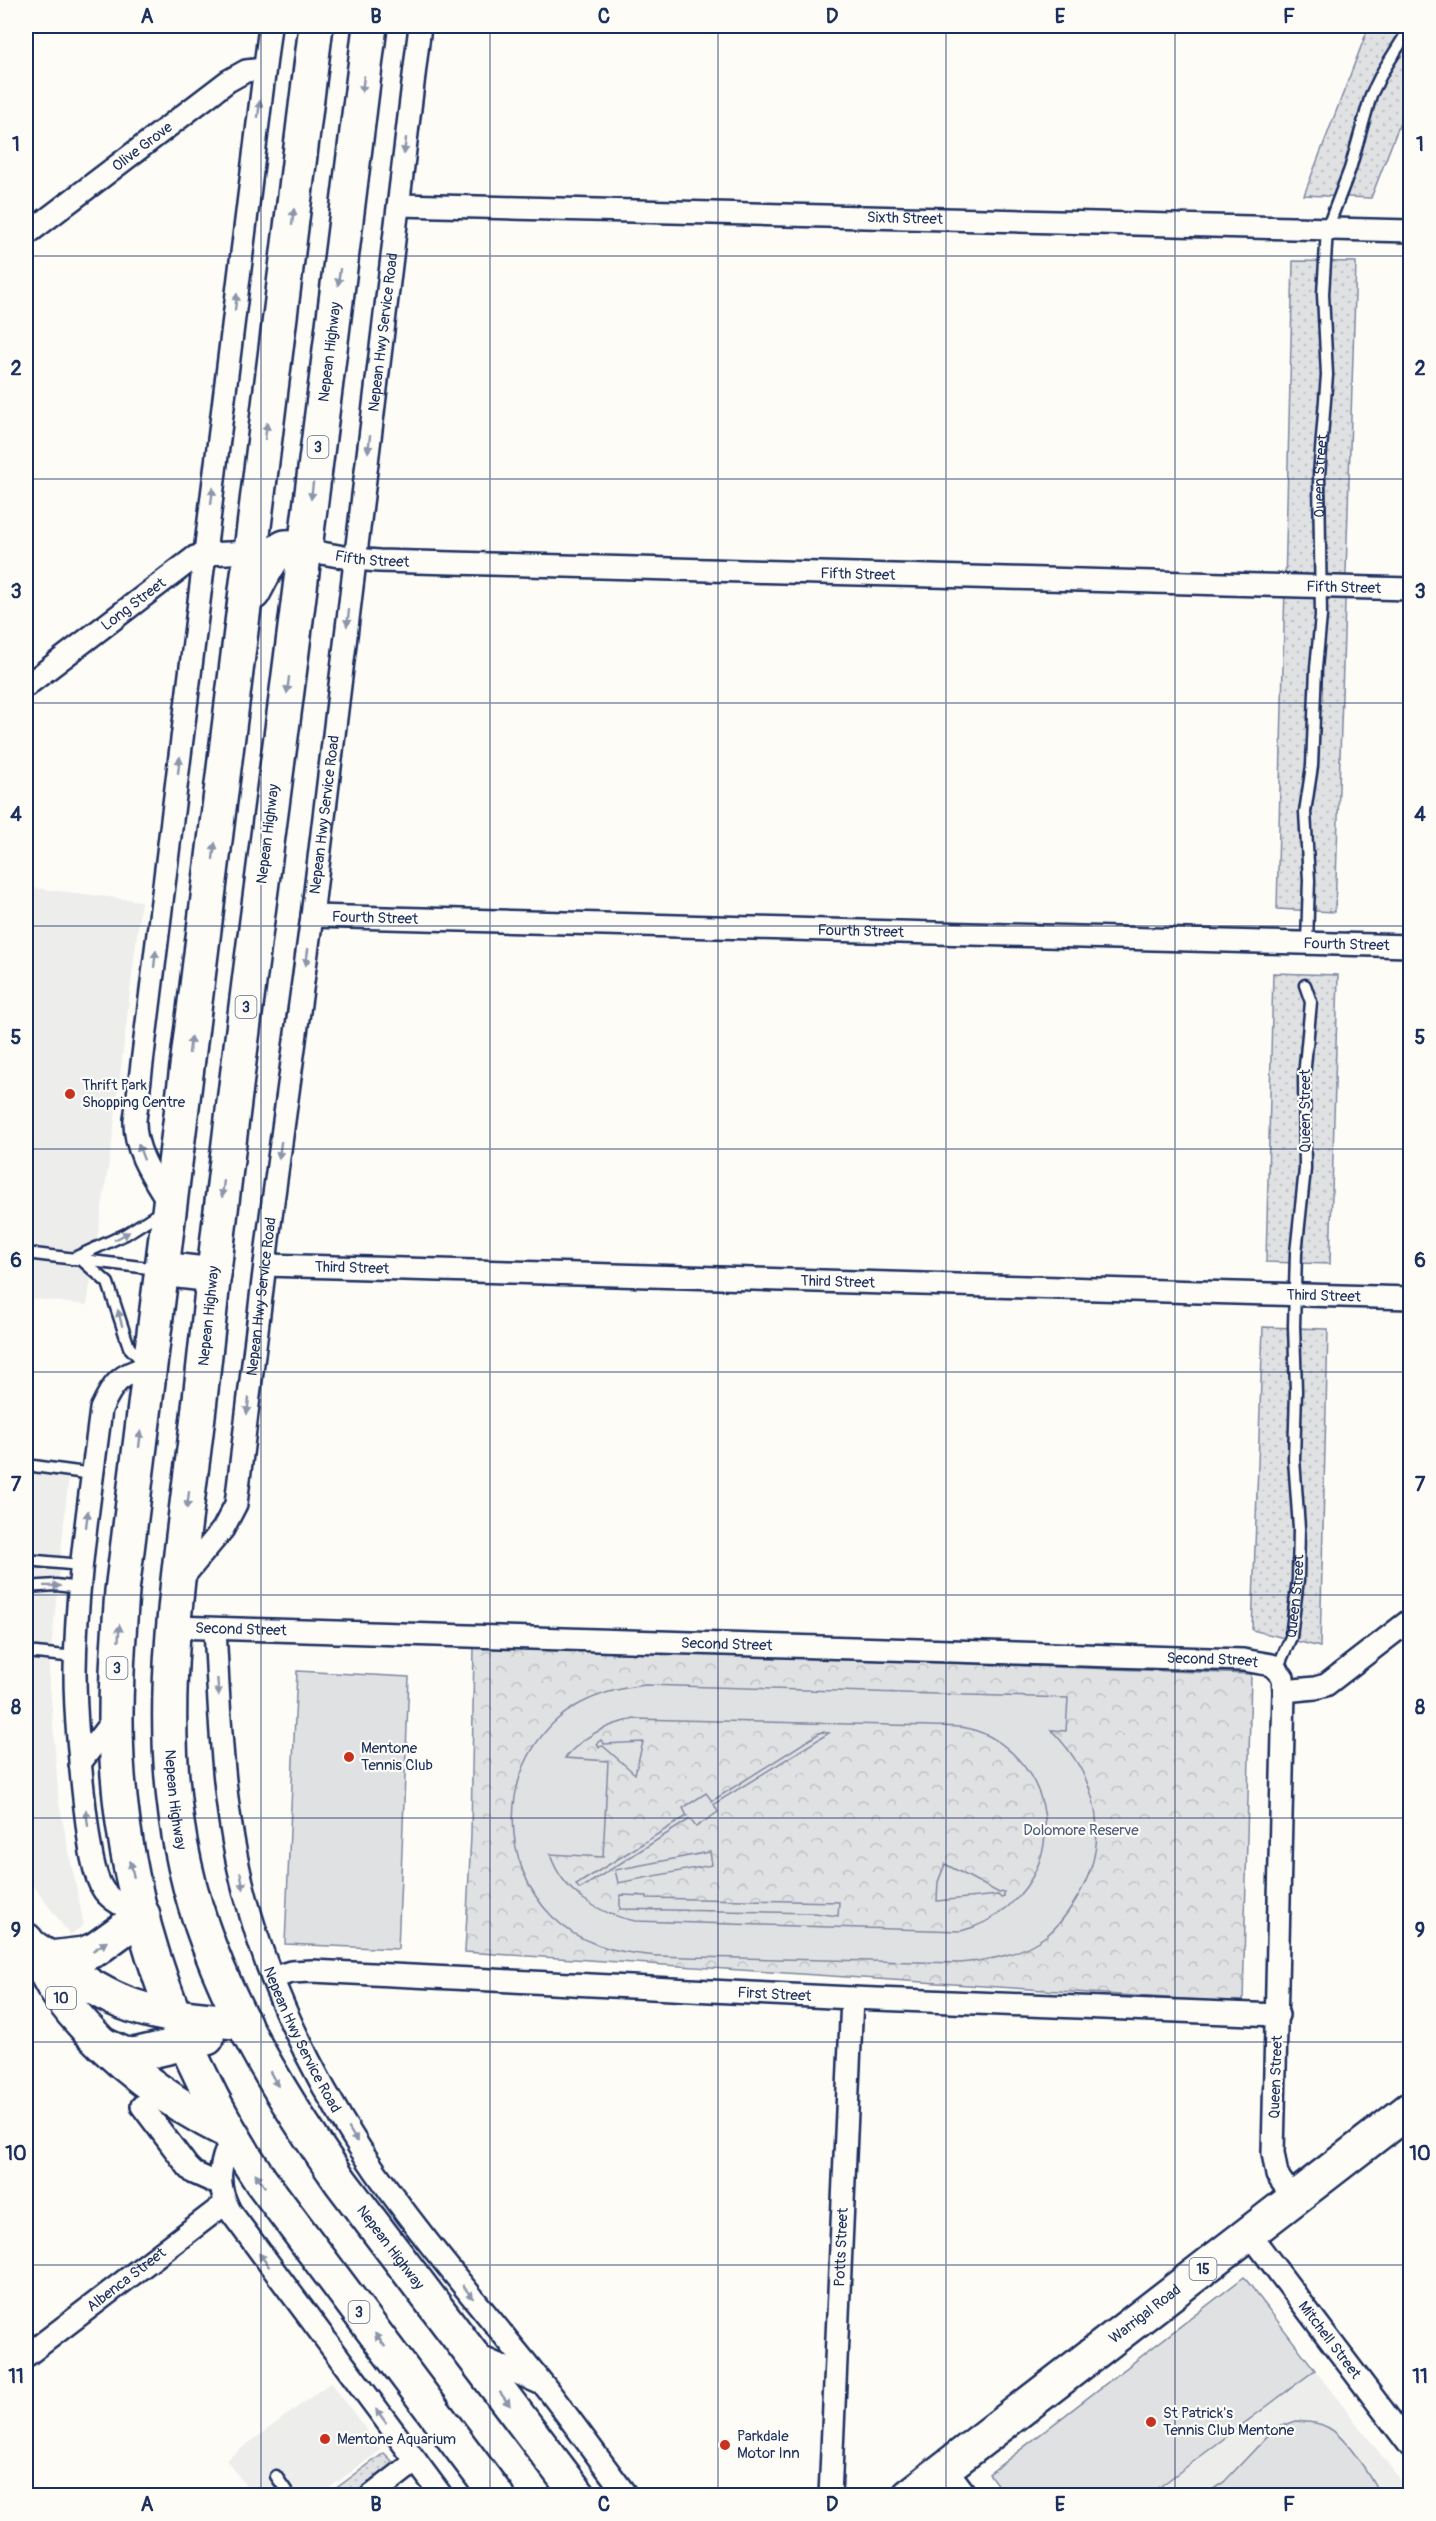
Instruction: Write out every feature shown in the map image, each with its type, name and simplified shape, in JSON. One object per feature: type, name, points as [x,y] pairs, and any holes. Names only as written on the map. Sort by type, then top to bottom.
[{"type":"main road","name":"3","points":[[316,26],[122,1591],[116,1716],[117,1762],[124,1822],[142,1915],[180,2029],[203,2083],[231,2135],[290,2221],[497,2496]]},
{"type":"main road","name":"Nepean Highway","points":[[370,26],[230,1127],[177,1585],[169,1726],[184,1862],[203,1926],[227,1988],[245,2026],[304,2129],[348,2192],[579,2496]]},
{"type":"main road","points":[[245,608],[280,549],[286,546],[305,550]]},
{"type":"main road","points":[[161,1269],[214,1275]]},
{"type":"main road","points":[[33,1949],[84,1954],[96,1949],[142,1915]]},
{"type":"main road","name":"10","points":[[33,1949],[95,1989],[180,2029]]},
{"type":"main road","name":"10","points":[[33,1949],[54,1989],[100,2042],[138,2075],[187,2109],[231,2135]]},
{"type":"main road","name":"10","points":[[100,2042],[115,2051],[130,2055],[180,2029],[245,2026]]},
{"type":"main road","name":"Warrigal Road","points":[[909,2496],[1410,2109]]},
{"type":"street","points":[[169,1205],[142,1155],[135,1134],[135,1120],[270,26]]},
{"type":"street","name":"Nepean Hwy Service Road","points":[[177,1585],[218,1535],[235,1508],[312,916],[420,26]]},
{"type":"street","name":"Olive Grove","points":[[26,235],[227,82],[246,71],[264,69]]},
{"type":"street","name":"Sixth Street","points":[[399,205],[1410,231]]},
{"type":"street","name":"Fifth Street","points":[[305,550],[355,560],[1410,589]]},
{"type":"street","name":"Long Street","points":[[26,686],[185,564],[204,554],[252,552]]},
{"type":"street","name":"Fourth Street","points":[[312,916],[1410,945]]},
{"type":"street","name":"Third Street","points":[[265,1264],[1410,1298]]},
{"type":"street","points":[[142,1915],[115,1901],[100,1883],[87,1826],[80,1763],[76,1657],[81,1565],[101,1409],[125,1374],[148,1367]]},
{"type":"street","points":[[1284,1691],[1326,1685],[1410,1620]]},
{"type":"street","name":"Second Street","points":[[173,1627],[1219,1659],[1267,1662],[1277,1669]]},
{"type":"street","name":"Nepean Hwy Service Road","points":[[215,1629],[222,1748],[230,1821],[244,1892],[273,1978],[317,2075],[362,2150],[447,2266],[544,2385],[627,2496]]},
{"type":"street","name":"Queen Street","points":[[1277,1669],[1283,1677],[1284,1691],[1274,2164],[1277,2175],[1294,2199]]},
{"type":"street","points":[[80,1763],[116,1716]]},
{"type":"street","name":"First Street","points":[[273,1978],[291,1972],[312,1971],[852,1998],[1278,2015]]},
{"type":"street","name":"Potts Street","points":[[830,2496],[852,1998]]},
{"type":"street","points":[[142,2106],[188,2167],[223,2194]]},
{"type":"street","points":[[231,2135],[220,2163],[223,2194],[245,2234],[442,2496]]},
{"type":"street","name":"Albenca Street","points":[[26,2356],[223,2194]]},
{"type":"street","name":"Mitchell Street","points":[[1249,2233],[1410,2446]]},
{"type":"street","name":"Nepean Hwy Service Road","points":[[469,2352],[544,2385]]},
{"type":"street","points":[[371,2496],[416,2461]]},
{"type":"street","points":[[945,2467],[967,2496]]},
{"type":"lane","name":"Queen Street","points":[[1307,943],[1309,880],[1305,812],[1312,766],[1321,586],[1319,475],[1327,375],[1323,294],[1327,229],[1350,170],[1371,95],[1383,70],[1410,28]]},
{"type":"lane","name":"Queen Street","points":[[1277,1669],[1291,1637],[1297,1592],[1299,1538],[1294,1459],[1295,1295],[1296,1253],[1305,1169],[1304,1077],[1311,1002],[1305,985]]},
{"type":"lane","points":[[78,1260],[126,1234],[169,1205]]},
{"type":"lane","points":[[26,1253],[161,1269]]},
{"type":"lane","points":[[78,1260],[108,1283],[129,1347],[148,1367]]},
{"type":"lane","points":[[26,1465],[93,1474]]},
{"type":"lane","points":[[26,1560],[81,1565]]},
{"type":"lane","points":[[26,1587],[56,1585],[79,1588]]},
{"type":"lane","points":[[26,1652],[76,1657]]},
{"type":"lane","points":[[276,2476],[290,2496]]},
{"type":"shaded area","name":"Thrift Park Shopping Centre","points":[[26,887],[141,901],[112,1143],[87,1305],[26,1298]]},
{"type":"shaded area","points":[[26,1457],[70,1464],[49,1672],[59,1803],[84,1925],[70,1935],[26,1876]]},
{"type":"shaded area","points":[[1315,2370],[1410,2492],[1410,2496],[1149,2496]]},
{"type":"shaded area","name":"Mentone Aquarium","points":[[331,2382],[381,2450],[320,2495],[253,2495],[226,2460]]},
{"type":"green space","points":[[1369,26],[1410,26],[1410,97],[1371,198],[1304,195]]},
{"type":"green space","points":[[1293,261],[1356,262],[1335,912],[1277,909]]},
{"type":"green space","points":[[1273,973],[1338,975],[1330,1264],[1266,1262]]},
{"type":"green space","points":[[1263,1327],[1328,1329],[1320,1647],[1252,1630]]},
{"type":"green space","name":"Dolomore Reserve","points":[[474,1646],[1251,1674],[1243,2003],[465,1952],[471,1836]]},
{"type":"green space","name":"Mentone Tennis Club","points":[[297,1671],[409,1677],[398,1949],[285,1944]]},
{"type":"green space","points":[[645,1685],[1068,1698],[1066,1731],[1051,1730],[1080,1769],[1090,1790],[1097,1834],[1094,1856],[1087,1879],[1065,1915],[1046,1936],[1016,1952],[972,1962],[667,1956],[632,1953],[598,1945],[573,1933],[552,1916],[535,1895],[523,1872],[516,1846],[513,1819],[516,1792],[524,1766],[545,1732],[558,1719],[589,1699],[625,1688]],"holes":[[[635,1719],[972,1729],[1003,1745],[1014,1755],[1024,1766],[1038,1791],[1045,1816],[1044,1841],[1038,1865],[1026,1887],[1008,1906],[987,1921],[961,1931],[635,1921],[607,1912],[572,1890],[563,1879],[550,1854],[603,1857],[608,1761],[565,1758],[588,1737],[615,1724]]]},
{"type":"green space","points":[[821,1732],[829,1733],[714,1804],[718,1812],[696,1827],[690,1819],[580,1889],[576,1885],[687,1816],[683,1808],[706,1793],[712,1801]]},
{"type":"green space","points":[[601,1740],[604,1744],[643,1742],[635,1774],[603,1746],[599,1747],[597,1743]]},
{"type":"green space","points":[[710,1852],[712,1865],[618,1883],[615,1870]]},
{"type":"green space","points":[[945,1864],[999,1893],[1004,1892],[1004,1897],[1001,1898],[998,1895],[937,1901],[938,1882]]},
{"type":"green space","points":[[620,1895],[647,1896],[647,1898],[839,1902],[838,1916],[814,1913],[620,1909]]},
{"type":"green space","name":"St Patrick's Tennis Club Mentone","points":[[1244,2277],[1315,2370],[1149,2495],[1005,2495],[989,2474]]},
{"type":"green space","points":[[1296,2421],[1321,2425],[1336,2433],[1358,2459],[1380,2495],[1204,2495],[1224,2482],[1274,2429]]},
{"type":"green space","points":[[384,2453],[392,2461],[392,2465],[352,2495],[327,2495]]},
{"type":"place","name":"Thrift Park Shopping Centre","points":[[70,1094]]},
{"type":"place","name":"Mentone Tennis Club","points":[[349,1757]]},
{"type":"place","name":"St Patrick's Tennis Club Mentone","points":[[1151,2422]]},
{"type":"place","name":"Mentone Aquarium","points":[[325,2439]]},
{"type":"place","name":"Parkdale Motor Inn","points":[[725,2445]]}]
